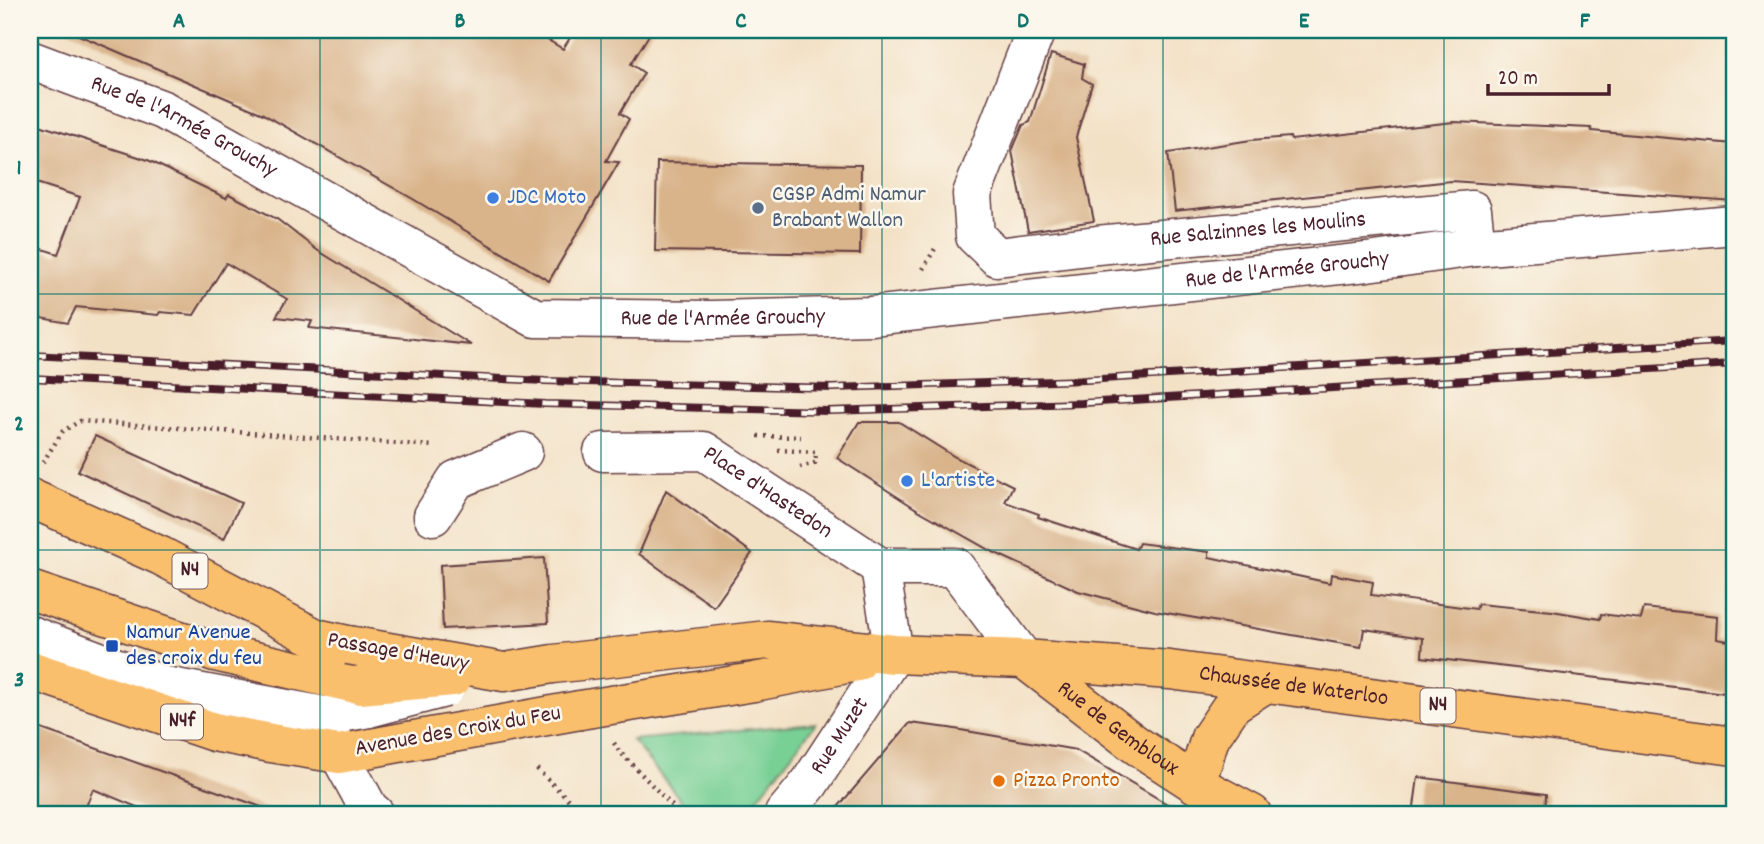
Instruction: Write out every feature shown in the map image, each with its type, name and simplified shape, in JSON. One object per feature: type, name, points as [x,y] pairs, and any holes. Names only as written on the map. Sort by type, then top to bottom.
[{"type":"main road","name":"Passage d'Heuvy","points":[[34,483],[328,652],[504,672]]},
{"type":"main road","points":[[30,590],[215,652],[328,652],[365,696],[504,672]]},
{"type":"main road","name":"N4","points":[[504,672],[767,640],[894,654]]},
{"type":"main road","name":"Chaussée de Waterloo","points":[[894,654],[1024,659],[1170,670],[1734,746]]},
{"type":"main road","name":"Avenue des Croix du Feu","points":[[30,670],[214,732],[339,754],[586,709],[754,682],[894,654]]},
{"type":"main road","name":"Rue de Gembloux","points":[[1024,659],[1136,746],[1196,784],[1252,814]]},
{"type":"main road","points":[[1196,784],[1210,738],[1233,704],[1266,684]]},
{"type":"street","name":"Rue Salzinnes les Moulins","points":[[1036,30],[972,194],[975,236],[997,257],[1472,210],[1476,247]]},
{"type":"street","name":"Rue de l'Armée Grouchy","points":[[30,60],[163,110],[535,318],[712,320],[871,316],[1353,264],[1476,247]]},
{"type":"street","points":[[1476,247],[1734,225]]},
{"type":"street","name":"Place d'Hastedon","points":[[603,452],[704,451],[880,567]]},
{"type":"street","points":[[433,516],[456,480],[523,452]]},
{"type":"street","points":[[894,654],[880,567],[955,567],[1024,659]]},
{"type":"street","points":[[30,635],[165,687],[324,716],[365,696]]},
{"type":"street","points":[[328,652],[324,716],[339,754],[369,809],[375,814]]},
{"type":"street","name":"Rue Muzet","points":[[784,814],[808,784],[894,654]]},
{"type":"path","points":[[34,483],[63,431],[80,421],[440,446]]},
{"type":"path","points":[[586,709],[619,751],[680,814]]},
{"type":"path","points":[[537,769],[583,814]]},
{"type":"green space","points":[[816,723],[745,814],[692,814],[632,740]]},
{"type":"building","points":[[67,30],[531,30],[563,49],[575,30],[652,30],[631,64],[644,73],[620,113],[629,119],[606,161],[619,162],[549,281],[413,199],[263,114]]},
{"type":"building","points":[[1051,54],[1084,64],[1082,78],[1092,84],[1076,137],[1094,221],[1028,231],[1012,151],[1023,125],[1030,122]]},
{"type":"building","points":[[30,122],[148,160],[226,198],[229,194],[277,219],[317,250],[471,345],[309,328],[312,321],[276,317],[287,299],[226,263],[194,315],[160,312],[158,315],[76,307],[68,323],[30,316],[30,245],[58,254],[80,197],[30,181]]},
{"type":"building","points":[[1454,122],[1591,128],[1592,131],[1733,144],[1731,164],[1734,164],[1734,201],[1451,181],[1175,211],[1168,153],[1251,140],[1290,137],[1291,140]]},
{"type":"building","name":"CGSP Admi Namur Brabant Wallon","points":[[657,162],[861,165],[860,254],[655,251]]},
{"type":"building","points":[[859,422],[899,422],[955,457],[1013,486],[1005,502],[1039,514],[1038,517],[1136,549],[1139,543],[1209,552],[1209,557],[1330,583],[1331,574],[1373,582],[1371,595],[1476,609],[1478,604],[1600,619],[1601,614],[1641,619],[1644,608],[1718,616],[1717,639],[1734,642],[1734,694],[1422,657],[1423,638],[1364,629],[1361,647],[1155,611],[1078,591],[989,550],[918,510],[837,458]]},
{"type":"building","points":[[95,436],[241,503],[224,539],[78,471]]},
{"type":"building","points":[[666,490],[752,553],[714,607],[639,554]]},
{"type":"building","points":[[544,558],[548,623],[443,629],[440,565]]},
{"type":"building","points":[[910,723],[1076,750],[1184,814],[832,814]]},
{"type":"building","points":[[30,725],[273,811],[272,814],[154,814],[93,789],[83,814],[30,814]]},
{"type":"building","points":[[1418,777],[1546,794],[1545,814],[1413,814]]},
{"type":"railway","points":[[30,355],[545,381],[832,388],[1085,380],[1734,341]]},
{"type":"railway","points":[[30,378],[545,404],[828,411],[1082,403],[1734,364]]},
{"type":"place","name":"JDC Moto","points":[[493,198]]},
{"type":"place","name":"CGSP Admi Namur Brabant Wallon","points":[[758,208]]},
{"type":"place","name":"L'artiste","points":[[907,481]]},
{"type":"place","name":"Namur Avenue des croix du feu","points":[[112,646]]},
{"type":"place","name":"Pizza Pronto","points":[[999,781]]}]
